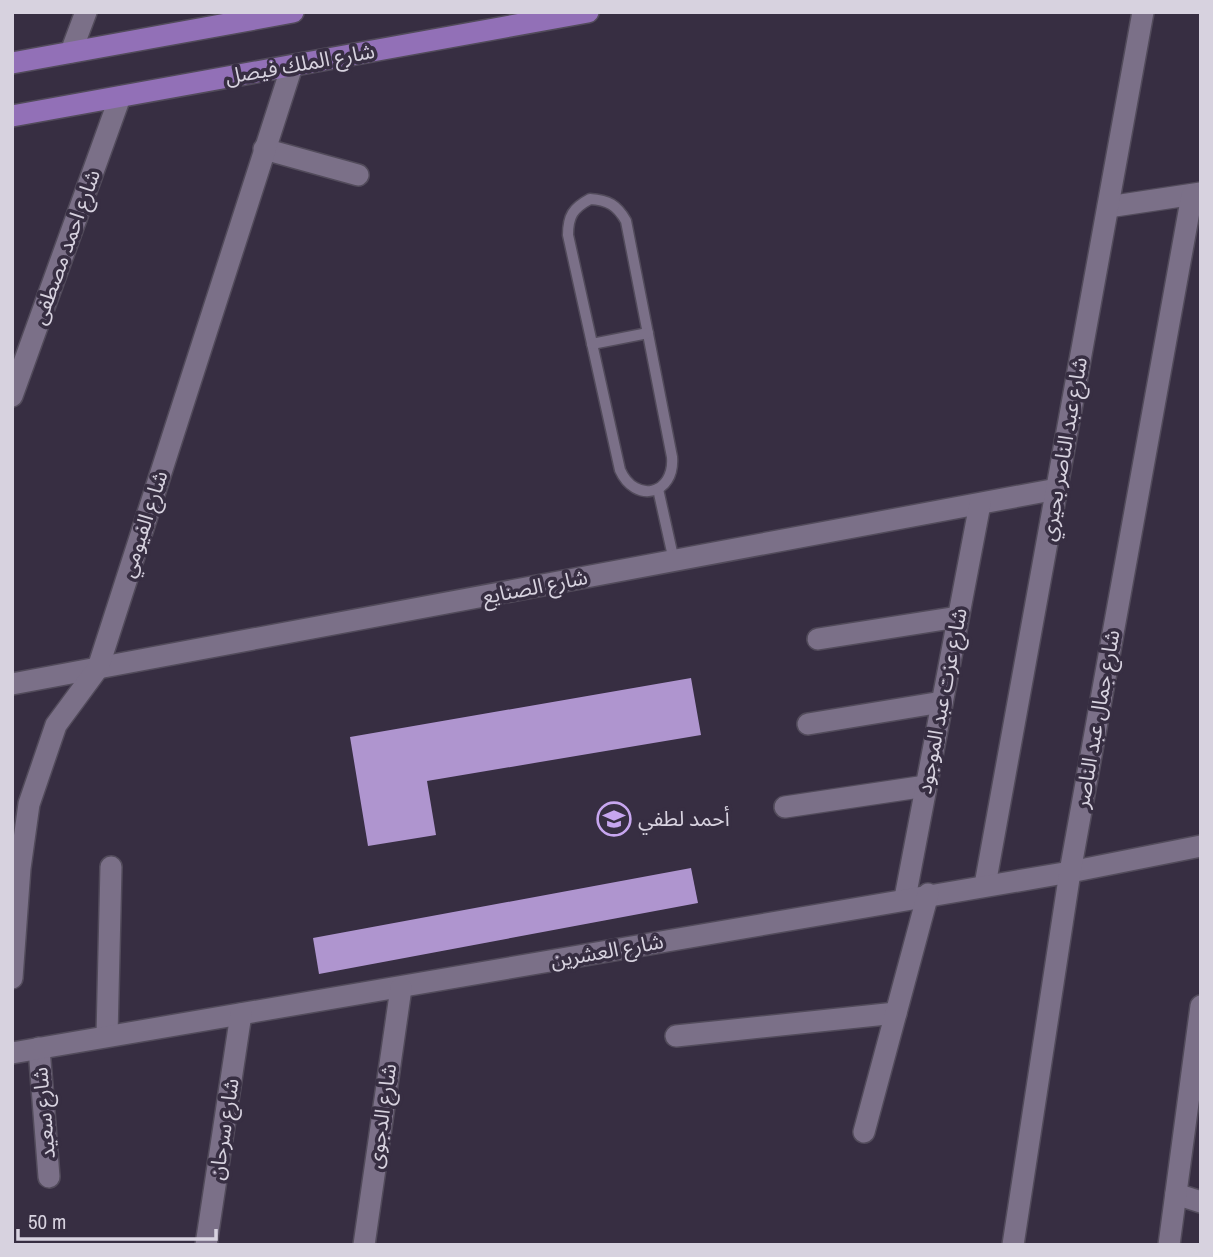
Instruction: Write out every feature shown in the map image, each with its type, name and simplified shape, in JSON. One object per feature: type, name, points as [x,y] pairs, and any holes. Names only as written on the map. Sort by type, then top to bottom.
[{"type":"main road","points":[[12,63],[242,17],[293,12]]},
{"type":"main road","name":"شارع الملك فيصل","points":[[12,116],[588,12]]},
{"type":"street","points":[[71,52],[86,12]]},
{"type":"street","name":"شارع عبد الناصر بحيري","points":[[985,885],[1143,12]]},
{"type":"street","name":"شارع الفيومي","points":[[12,978],[20,868],[29,804],[56,725],[98,668],[292,66]]},
{"type":"street","name":"شارع احمد مصطفى","points":[[12,396],[120,97]]},
{"type":"street","points":[[264,149],[358,174]]},
{"type":"street","points":[[1108,207],[1196,194]]},
{"type":"street","name":"شارع جمال عبد الناصر","points":[[1013,1245],[1070,872],[1196,194]]},
{"type":"street","name":"شارع الصنايع","points":[[12,684],[1057,489]]},
{"type":"street","name":"شارع عزت عبد الموجود","points":[[905,898],[980,504]]},
{"type":"street","points":[[818,639],[958,617]]},
{"type":"street","points":[[808,723],[942,702]]},
{"type":"street","points":[[785,807],[926,786]]},
{"type":"street","name":"شارع العشرين","points":[[12,1053],[401,988],[928,894],[1070,872],[1201,846]]},
{"type":"street","points":[[107,1036],[111,867]]},
{"type":"street","points":[[864,1132],[928,894]]},
{"type":"street","name":"شارع الدجوى","points":[[364,1245],[401,988]]},
{"type":"street","points":[[1169,1245],[1201,1006]]},
{"type":"street","points":[[676,1036],[897,1013]]},
{"type":"street","name":"شارع سرحان","points":[[206,1245],[241,1014]]},
{"type":"street","name":"شارع سعيد","points":[[39,1048],[49,1177]]},
{"type":"street","points":[[1176,1194],[1201,1202]]},
{"type":"lane","points":[[590,199],[605,200],[618,208],[626,221],[648,332],[673,470],[668,481],[658,489],[646,492],[634,489],[625,481],[620,470],[568,235],[568,220],[576,207],[590,199]]},
{"type":"lane","points":[[592,344],[648,332]]},
{"type":"lane","points":[[658,489],[674,561]]},
{"type":"building","points":[[691,678],[701,735],[427,781],[436,835],[368,846],[350,737]]},
{"type":"building","points":[[691,868],[698,903],[319,974],[313,938]]},
{"type":"place","name":"أحمد لطفي","points":[[614,819]]}]
